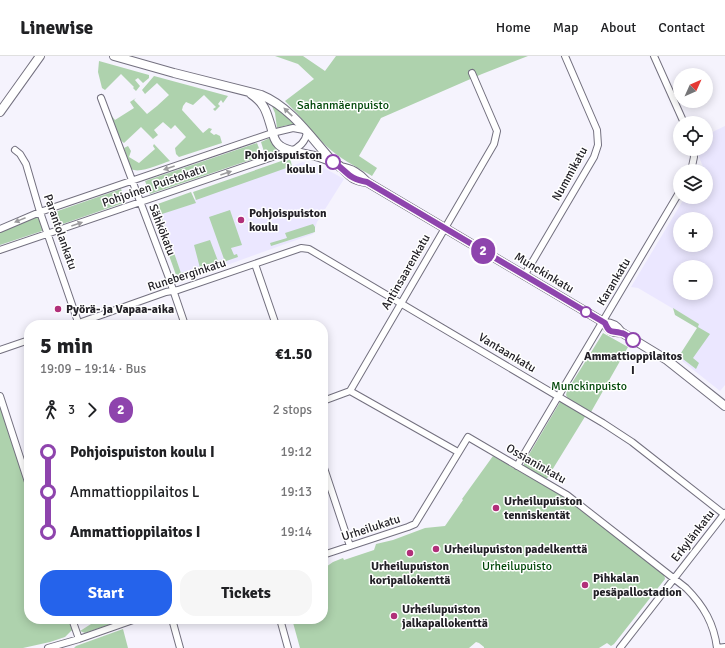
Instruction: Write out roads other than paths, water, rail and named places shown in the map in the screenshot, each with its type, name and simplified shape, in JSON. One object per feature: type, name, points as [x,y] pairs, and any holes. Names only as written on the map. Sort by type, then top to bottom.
[{"type":"main road","points":[[0,112],[40,56]]},
{"type":"main road","name":"Munckinkatu","points":[[114,56],[266,97],[280,104],[333,162],[340,167],[349,168],[360,174],[367,182],[444,229],[604,323],[611,323],[618,327],[621,332],[667,360],[725,406]]},
{"type":"main road","name":"Munckinkatu","points":[[249,93],[261,102],[265,108],[277,144],[290,151],[318,156],[333,162]]},
{"type":"street","name":"Nummikatu","points":[[524,276],[594,157],[598,145],[597,130],[564,56]]},
{"type":"street","points":[[654,56],[681,116]]},
{"type":"street","name":"Antinsaarenkatu","points":[[350,391],[494,144],[497,130],[472,73]]},
{"type":"street","name":"Sähkökatu","points":[[101,98],[131,181],[174,291],[183,320]]},
{"type":"street","name":"Pohjoinen Puistokatu","points":[[0,229],[40,212],[272,132],[293,128],[306,131],[304,140],[300,146],[290,151],[0,250]]},
{"type":"street","name":"Parantolankatu","points":[[15,150],[24,160],[76,320]]},
{"type":"street","name":"Karankatu","points":[[517,466],[604,323],[673,203]]},
{"type":"street","name":"Runeberginkatu","points":[[88,320],[161,294],[174,291],[301,248],[309,249]]},
{"type":"street","name":"Vantaankatu","points":[[309,249],[603,422],[632,442],[725,514]]},
{"type":"street","points":[[255,264],[274,320]]},
{"type":"street","points":[[0,350],[24,342]]},
{"type":"street","points":[[328,399],[350,391],[458,452]]},
{"type":"street","points":[[0,396],[24,470]]},
{"type":"street","name":"Ossianinkatu","points":[[458,452],[468,437],[567,495],[674,578],[691,593],[703,608],[713,628],[717,648]]},
{"type":"street","name":"Urheilukatu","points":[[328,553],[415,524],[458,452]]},
{"type":"street","points":[[328,480],[350,546]]},
{"type":"street","name":"Erkylänkatu","points":[[620,648],[725,514]]},
{"type":"street","points":[[74,624],[79,639]]},
{"type":"street","points":[[48,648],[122,624]]},
{"type":"street","points":[[173,624],[180,648]]},
{"type":"street","points":[[281,624],[288,648]]},
{"type":"street","points":[[717,648],[725,647]]},
{"type":"place","name":"Pohjoispuiston koulu I","points":[[333,162]]},
{"type":"place","name":"Pohjoispuiston koulu","points":[[241,220]]},
{"type":"place","name":"Pyörä- ja Vapaa-aika","points":[[58,309]]},
{"type":"place","name":"Ammattioppilaitos I","points":[[633,340]]},
{"type":"place","name":"Urheilupuiston tenniskentät","points":[[496,508]]},
{"type":"place","name":"Urheilupuiston padelkenttä","points":[[436,549]]},
{"type":"place","name":"Urheilupuiston koripallokenttä","points":[[410,553]]},
{"type":"place","name":"Pihkalan pesäpallostadion","points":[[585,585]]},
{"type":"place","name":"Urheilupuiston jalkapallokenttä","points":[[394,616]]},
{"type":"park label","name":"Sahanmäenpuisto","points":[[343,105]]},
{"type":"park label","name":"Munckinpuisto","points":[[589,386]]},
{"type":"park label","name":"Urheilupuisto","points":[[517,566]]}]
